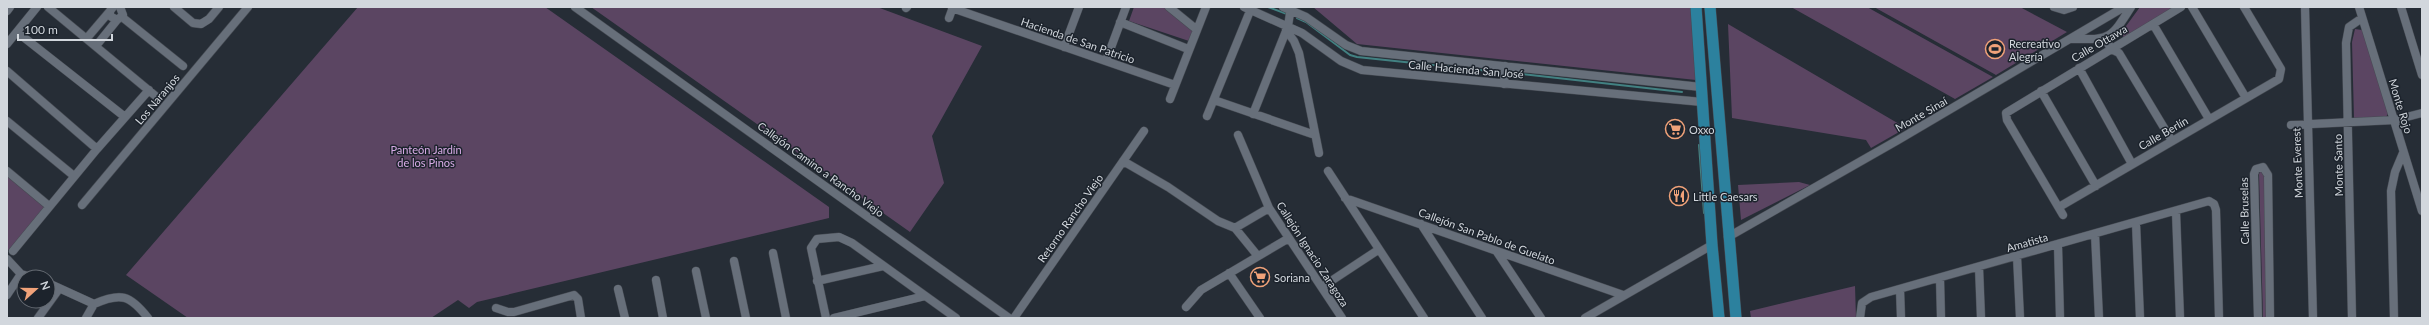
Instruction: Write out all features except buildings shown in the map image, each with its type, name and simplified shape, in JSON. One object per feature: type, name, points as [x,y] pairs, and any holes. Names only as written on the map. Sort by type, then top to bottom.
[{"type":"main road","points":[[1696,7],[1712,245],[1719,313],[1711,318]]},
{"type":"main road","points":[[1710,7],[1728,237],[1736,318]]},
{"type":"street","points":[[7,11],[10,7]]},
{"type":"street","points":[[7,44],[37,7]]},
{"type":"street","points":[[48,7],[158,98]]},
{"type":"street","points":[[174,7],[193,23],[201,24],[209,19],[219,7]]},
{"type":"street","name":"Los Naranjos","points":[[82,205],[248,7]]},
{"type":"street","name":"Callejón Camino a Rancho Viejo","points":[[575,7],[1009,318]]},
{"type":"street","points":[[1106,61],[1126,7]]},
{"type":"street","points":[[1169,7],[1196,29]]},
{"type":"street","points":[[1170,99],[1188,49],[1206,7]]},
{"type":"street","name":"Calle Hacienda San José","points":[[1283,7],[1292,9],[1355,49],[1701,86]]},
{"type":"street","points":[[2056,8],[2072,7]]},
{"type":"street","name":"Monte Sinaí","points":[[1728,237],[1898,140],[2124,7]]},
{"type":"street","points":[[2069,39],[2105,38],[2113,34],[2131,7]]},
{"type":"street","name":"Calle Ottawa","points":[[2059,207],[2007,120],[2005,116],[2008,110],[2181,7]]},
{"type":"street","points":[[2192,7],[2246,98]]},
{"type":"street","name":"Calle Berlín","points":[[2059,207],[2279,79],[2281,69],[2244,7]]},
{"type":"street","name":"Monte Everest","points":[[2305,7],[2313,318]]},
{"type":"street","name":"Monte Rojo","points":[[2359,7],[2395,120],[2403,153],[2422,212]]},
{"type":"street","points":[[2401,7],[2422,74]]},
{"type":"street","points":[[87,38],[111,8]]},
{"type":"street","points":[[111,8],[110,16],[122,13]]},
{"type":"street","points":[[949,18],[952,8]]},
{"type":"street","name":"Hacienda de San Patricio","points":[[952,8],[1064,48],[1175,85]]},
{"type":"street","points":[[1064,48],[1077,8]]},
{"type":"street","points":[[1207,116],[1247,9]]},
{"type":"street","name":"Calle Hacienda San José","points":[[1247,9],[1308,36],[1347,64],[1362,70],[1702,102]]},
{"type":"street","points":[[1253,114],[1287,28],[1292,9]]},
{"type":"street","points":[[96,46],[122,13]]},
{"type":"street","points":[[122,13],[183,66]]},
{"type":"street","name":"Monte Santo","points":[[2352,318],[2346,43],[2349,28],[2362,18]]},
{"type":"street","points":[[1120,22],[1188,49]]},
{"type":"street","points":[[2153,24],[2209,119]]},
{"type":"street","points":[[1287,28],[1299,53],[1319,153]]},
{"type":"street","points":[[17,32],[125,117]]},
{"type":"street","points":[[2113,34],[2119,44],[2119,53],[2172,141]]},
{"type":"street","points":[[2105,38],[2111,49],[2119,53]]},
{"type":"street","points":[[1504,84],[1505,66]]},
{"type":"street","points":[[2079,68],[2132,164]]},
{"type":"street","points":[[7,71],[97,148]]},
{"type":"street","points":[[13,251],[97,148],[149,90]]},
{"type":"street","points":[[2041,91],[2096,186]]},
{"type":"street","points":[[1214,100],[1315,135]]},
{"type":"street","points":[[2291,125],[2348,124],[2395,120],[2422,113]]},
{"type":"street","points":[[7,121],[74,176]]},
{"type":"street","name":"Retorno Rancho Viejo","points":[[1014,318],[1144,131]]},
{"type":"street","name":"Callejón Ignacio Zaragoza","points":[[1238,135],[1269,208],[1342,318]]},
{"type":"street","points":[[2394,318],[2391,191],[2395,172],[2403,153]]},
{"type":"street","points":[[1123,161],[1168,187],[1218,221],[1235,228],[1257,255]]},
{"type":"street","name":"Calle Bruselas","points":[[2258,318],[2254,174],[2256,169],[2263,166],[2268,175],[2270,318]]},
{"type":"street","points":[[7,171],[49,206]]},
{"type":"street","points":[[1328,171],[1378,250],[1424,318]]},
{"type":"street","name":"Callejón San Pablo de Guelato","points":[[1345,198],[1623,296]]},
{"type":"street","name":"Amatista","points":[[1860,318],[1860,309],[1864,301],[1900,289],[2207,202],[2214,204],[2216,210],[2219,318]]},
{"type":"street","points":[[2059,207],[2063,215]]},
{"type":"street","points":[[1235,228],[1269,208]]},
{"type":"street","points":[[2176,212],[2180,318]]},
{"type":"street","points":[[2136,223],[2140,318]]},
{"type":"street","points":[[1421,224],[1482,318]]},
{"type":"street","points":[[2095,234],[2099,318]]},
{"type":"street","points":[[826,318],[811,255],[812,244],[820,238],[839,237],[852,243],[956,318]]},
{"type":"street","points":[[1186,307],[1197,293],[1257,255],[1289,238]]},
{"type":"street","points":[[1585,318],[1712,245]]},
{"type":"street","points":[[2058,245],[2060,318]]},
{"type":"street","points":[[1322,287],[1378,250]]},
{"type":"street","points":[[1497,252],[1541,318]]},
{"type":"street","points":[[773,253],[786,318]]},
{"type":"street","points":[[2017,256],[2020,318]]},
{"type":"street","points":[[7,259],[16,269]]},
{"type":"street","points":[[734,261],[746,318]]},
{"type":"street","points":[[817,281],[883,266]]},
{"type":"street","points":[[1979,267],[1981,318]]},
{"type":"street","points":[[696,271],[706,318]]},
{"type":"street","points":[[1229,273],[1260,318]]},
{"type":"street","points":[[1940,278],[1941,318]]},
{"type":"street","points":[[656,280],[663,318]]},
{"type":"street","points":[[7,295],[16,282]]},
{"type":"street","points":[[56,287],[94,304]]},
{"type":"street","points":[[38,318],[59,289]]},
{"type":"street","points":[[618,289],[625,318]]},
{"type":"street","points":[[1900,289],[1900,318]]},
{"type":"street","points":[[496,308],[508,312],[514,312],[574,295],[578,299],[581,318]]},
{"type":"street","points":[[86,318],[94,304],[112,296],[120,296],[136,304],[148,318]]},
{"type":"street","points":[[834,318],[925,296]]},
{"type":"green space","name":"Panteón Jardín de los Pinos","points":[[358,7],[545,7],[829,207],[829,218],[477,302],[469,308],[458,300],[431,318],[188,318],[126,275]]},
{"type":"green space","points":[[591,7],[877,7],[982,46],[932,136],[944,183],[910,232]]},
{"type":"green space","points":[[1134,7],[1166,7],[1193,30],[1189,41],[1129,21]]},
{"type":"green space","points":[[1313,7],[1691,7],[1696,80],[1357,44]]},
{"type":"green space","points":[[1791,7],[1867,7],[1993,77],[1955,99]]},
{"type":"green space","name":"Recreativo Alegría","points":[[1874,7],[2020,7],[2067,32],[1996,75]]},
{"type":"green space","points":[[2140,7],[2175,7],[2124,38],[2121,33]]},
{"type":"green space","points":[[1728,24],[1906,128],[1871,148],[1866,140],[1732,118]]},
{"type":"green space","points":[[2355,29],[2362,30],[2389,112],[2386,117],[2354,119],[2352,42]]},
{"type":"green space","points":[[2261,170],[2265,170],[2268,318],[2263,318],[2259,174]]},
{"type":"green space","points":[[7,172],[50,206],[10,252],[7,248]]},
{"type":"green space","points":[[1799,182],[1810,185],[1741,220],[1738,185]]},
{"type":"green space","points":[[1855,286],[1856,318],[1751,318],[1750,311]]},
{"type":"waterway","points":[[1268,7],[1287,14]]},
{"type":"waterway","points":[[1297,18],[1306,22],[1350,55],[1357,57],[1499,72]]},
{"type":"waterway","points":[[1512,73],[1682,92]]},
{"type":"waterway","points":[[1699,145],[1704,213]]},
{"type":"place","name":"Recreativo Alegría","points":[[1995,49]]},
{"type":"place","name":"Oxxo","points":[[1675,129]]},
{"type":"place","name":"Little Caesars","points":[[1679,196]]},
{"type":"place","name":"Soriana","points":[[1260,277]]}]
